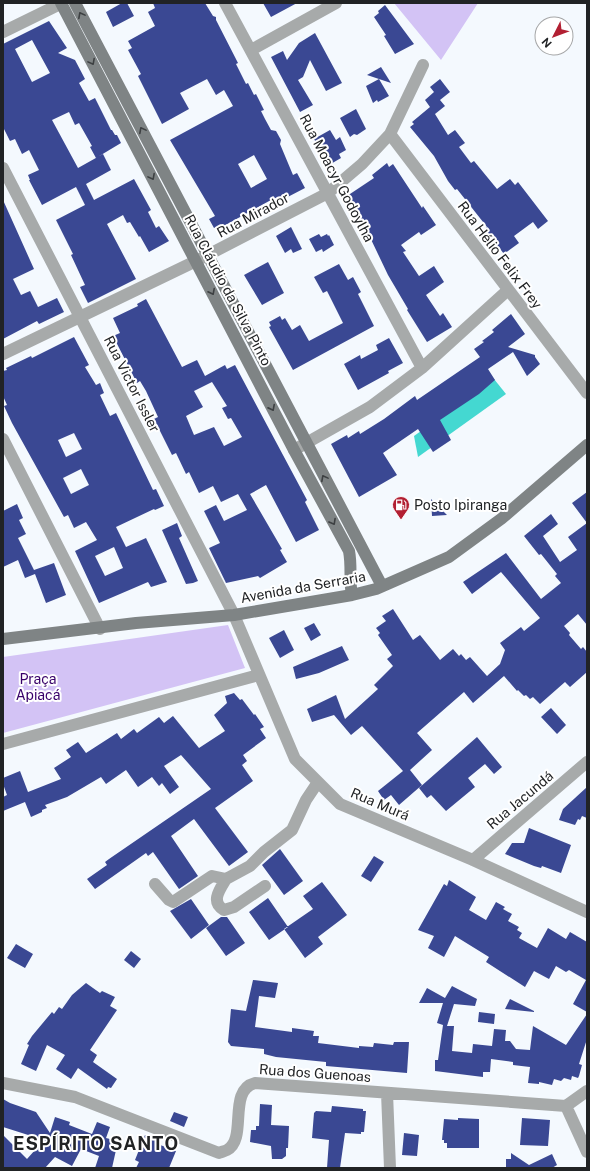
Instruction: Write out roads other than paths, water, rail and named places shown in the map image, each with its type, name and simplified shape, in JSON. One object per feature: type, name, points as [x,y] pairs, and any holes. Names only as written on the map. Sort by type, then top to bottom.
[{"type":"street","name":"Rua Cláudio da Silva Pinto","points":[[61,3],[294,450],[349,551],[351,560],[350,585],[352,596]]},
{"type":"street","points":[[3,32],[61,3]]},
{"type":"street","name":"Rua Cláudio da Silva Pinto","points":[[75,3],[382,586]]},
{"type":"street","name":"Rua Moacyr Godoylha","points":[[225,3],[422,368]]},
{"type":"street","points":[[251,50],[336,3]]},
{"type":"street","name":"Rua Mirador","points":[[3,354],[196,261],[328,192],[362,164],[390,134],[423,65]]},
{"type":"street","points":[[122,119],[133,113]]},
{"type":"street","name":"Rua Hélio Felix Frey","points":[[390,134],[587,393]]},
{"type":"street","name":"Rua Victor Issler","points":[[3,168],[234,615]]},
{"type":"street","points":[[294,450],[370,407],[422,368],[508,290]]},
{"type":"street","points":[[246,357],[257,350]]},
{"type":"street","points":[[3,439],[100,628]]},
{"type":"street","name":"Avenida da Serraria","points":[[3,639],[136,623],[234,615],[352,596],[382,586],[449,557],[501,519],[587,445]]},
{"type":"street","name":"Rua Murá","points":[[234,615],[295,759],[340,804],[472,860],[587,912]]},
{"type":"street","points":[[3,744],[259,675]]},
{"type":"street","name":"Rua Jacundá","points":[[472,860],[587,762]]},
{"type":"street","points":[[265,886],[234,907],[224,910],[219,907],[217,902],[217,894],[226,879],[250,866],[264,852],[292,830],[306,800],[318,782]]},
{"type":"street","points":[[155,884],[169,900],[173,902],[212,876],[226,879]]},
{"type":"street","name":"Rua dos Guenoas","points":[[3,1083],[75,1097],[218,1153],[228,1150],[235,1142],[242,1094],[247,1086],[251,1084],[566,1106]]},
{"type":"street","points":[[587,1092],[566,1106],[587,1152]]},
{"type":"street","points":[[387,1093],[390,1168]]},
{"type":"water","points":[[494,379],[506,394],[418,457],[414,436]]},
{"type":"place","name":"Posto Ipiranga","points":[[401,520]]},
{"type":"district","name":"ESPÍRITO SANTO","points":[[96,1144]]},
{"type":"park label","name":"Praça Apiacá","points":[[38,688]]}]
